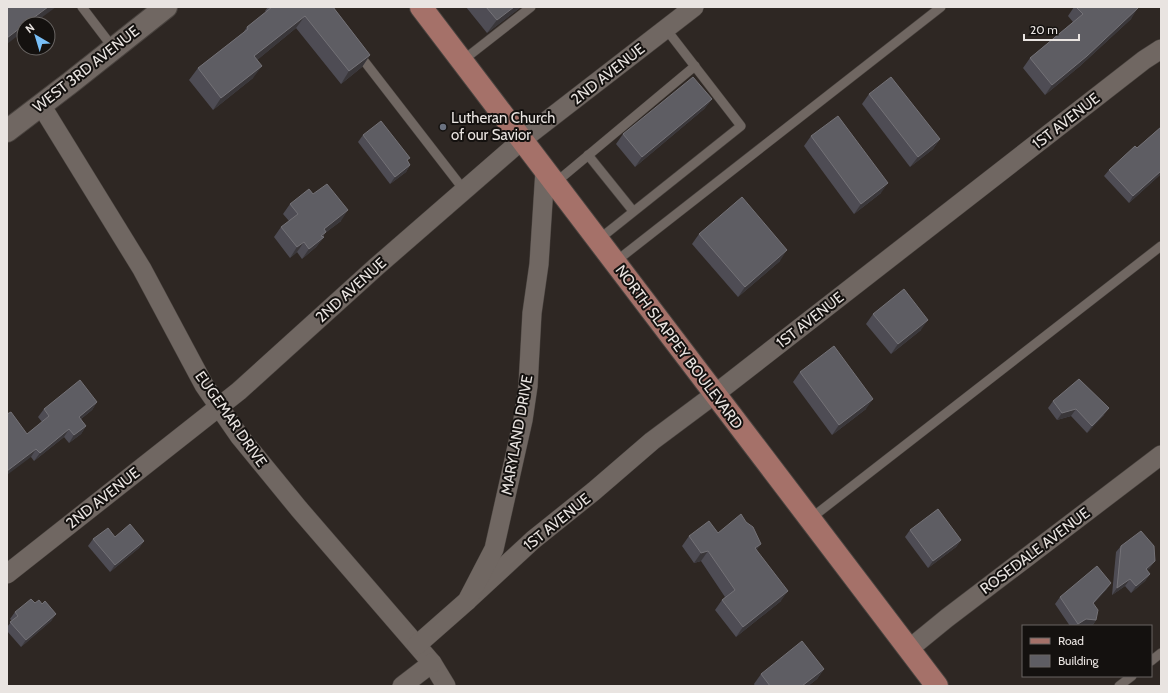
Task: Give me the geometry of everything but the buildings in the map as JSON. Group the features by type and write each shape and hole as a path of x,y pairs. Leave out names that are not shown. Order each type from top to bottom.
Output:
{"main road":[{"name":"NORTH SLAPPEY BOULEVARD","path":"421,7 937,686"}],"street":[{"name":"WEST 3RD AVENUE","path":"7,131 166,7"},
{"name":"2ND AVENUE","path":"7,574 240,391 376,267 522,140 694,7"},
{"name":"1ST AVENUE","path":"467,601 533,540 594,491 652,441 715,394 1144,60 1161,49"},
{"name":"EUGEMAR DRIVE","path":"41,105 142,268 204,385 219,407 240,437 299,509 432,663 446,686"},
{"name":"MARYLAND DRIVE","path":"417,645 467,601 494,549 523,420 528,386 532,313 550,177"},
{"name":"ROSEDALE AVENUE","path":"909,649 953,613 1161,455"},
{"path":"402,686 432,663"}],"lane":[{"path":"462,61 531,7"},
{"path":"615,262 941,7"},
{"path":"84,8 114,49"},
{"path":"598,240 742,126 666,29"},
{"path":"352,45 464,190"},
{"path":"550,177 588,156 695,66"},
{"path":"588,156 633,211"},
{"path":"810,519 1161,246"},
{"path":"1152,660 1161,653"},
{"path":"1120,686 1131,677"}],"place":[{"name":"Lutheran Church of our Savior","path":"443,127"}]}
